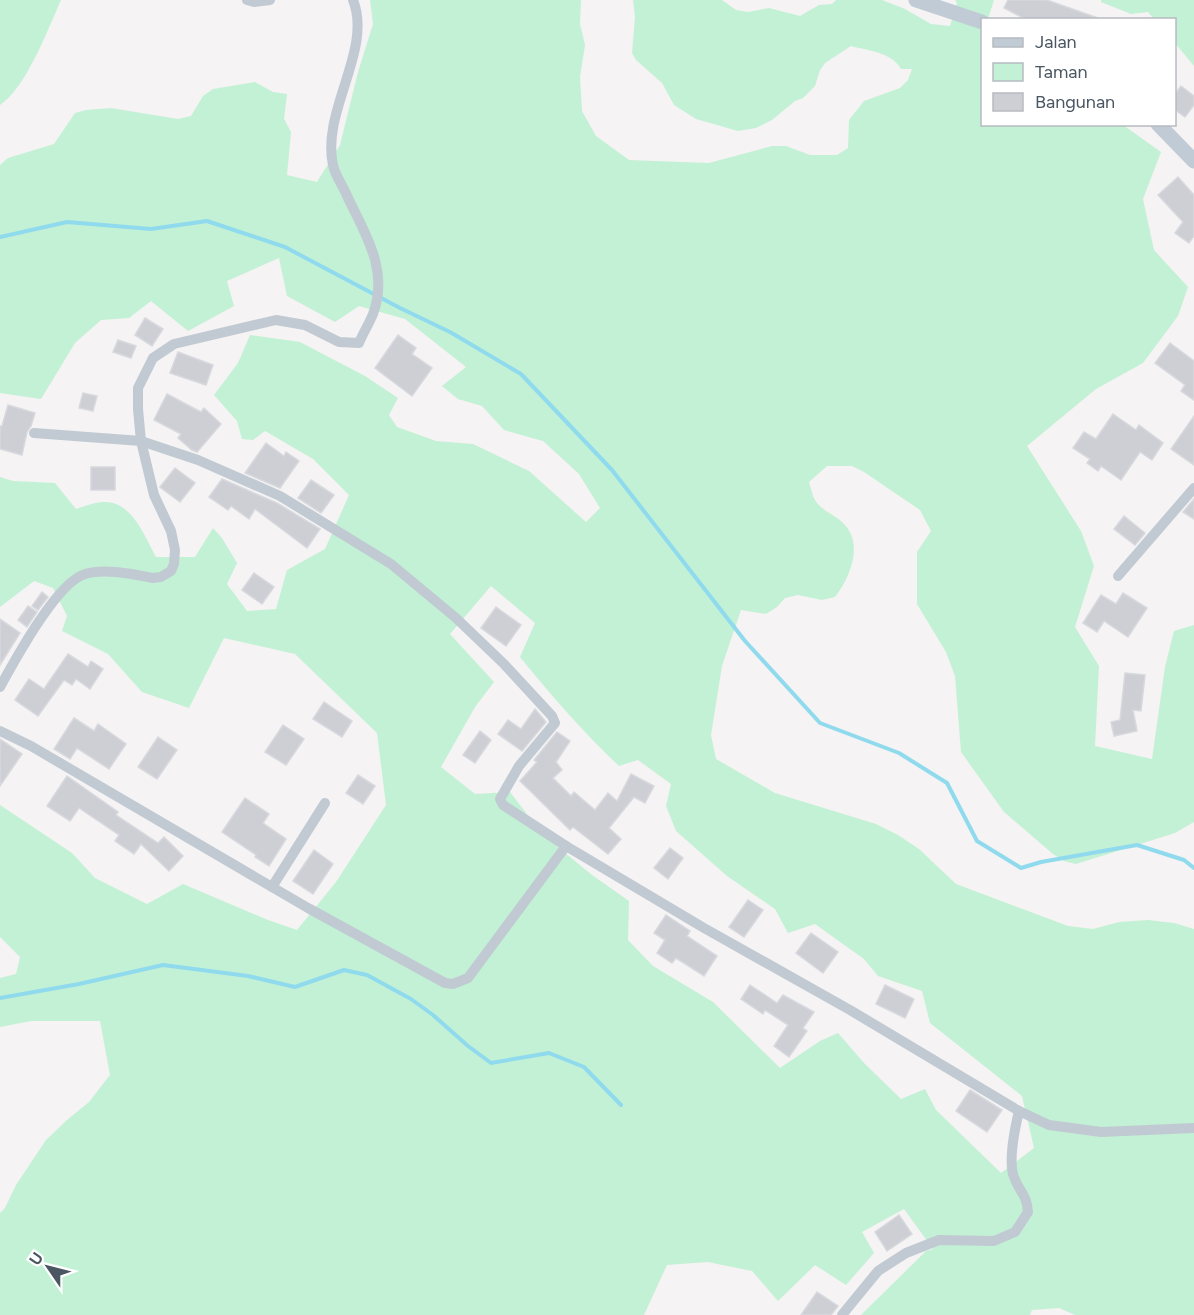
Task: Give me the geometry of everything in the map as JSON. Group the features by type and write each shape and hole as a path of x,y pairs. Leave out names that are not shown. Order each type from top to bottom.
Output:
{"street":[{"path":"247,0 254,2 270,0"},
{"path":"0,687 41,620 63,589 74,578 86,573 100,572 153,578 161,577 171,571 175,550 171,531 154,495 141,441 138,410 138,388 153,358 174,344 276,320 305,325 339,342 358,342 374,311 379,280 374,252 333,165 332,131 358,35 356,7 353,0"},
{"path":"916,0 981,22"},
{"path":"1160,126 1194,162"},
{"path":"34,433 141,441 198,460 280,496 391,564 456,618 504,664 552,716 555,723 519,766 501,799 503,805 566,846 981,1087 1019,1112 1049,1125 1101,1132 1194,1128"},
{"path":"1118,576 1194,488"},
{"path":"0,731 52,757 272,887 435,978 453,984 468,978 566,846"},
{"path":"272,887 325,803"},
{"path":"842,1315 878,1271 906,1253 939,1240 994,1241 1015,1232 1029,1212 1027,1199 1013,1176 1013,1137 1019,1112"}],"green space":[{"path":"0,0 61,0 43,41 19,86 0,105"},
{"path":"370,0 581,0 580,24 585,45 580,77 582,111 596,136 629,160 709,163 772,146 786,146 810,155 837,155 848,148 849,120 864,101 900,88 908,80 912,69 901,69 897,63 886,56 851,46 825,63 815,86 803,98 795,101 772,120 756,128 738,131 696,119 674,105 662,83 636,60 632,53 635,17 633,0 722,0 736,10 748,12 769,8 800,16 819,5 832,4 836,0 882,0 905,9 931,24 950,26 957,3 955,0 994,0 988,18 981,18 981,126 1124,126 1161,152 1143,199 1154,250 1188,287 1178,316 1143,363 1096,389 1027,446 1081,531 1094,566 1075,627 1099,666 1095,746 1152,759 1165,667 1174,631 1194,625 1194,822 1175,833 1076,864 1064,861 1053,854 1004,812 961,752 955,676 946,652 917,604 917,552 931,531 920,510 852,466 827,466 809,482 817,504 841,521 850,532 854,551 846,580 835,597 822,600 798,595 785,598 766,614 741,610 722,666 711,735 716,759 775,793 876,824 898,835 919,849 956,884 1068,926 1093,929 1119,922 1148,920 1174,923 1194,929 1194,1315 1075,1315 1059,1308 1032,1310 1030,1315 861,1315 926,1251 933,1249 904,1209 862,1232 874,1253 846,1285 815,1265 778,1301 752,1271 708,1262 667,1265 644,1315 0,1315 0,1213 46,1140 89,1102 110,1075 100,1021 31,1021 0,1027 0,978 16,974 20,957 0,937 0,805 72,853 95,878 147,904 183,884 297,930 336,882 386,805 377,733 295,654 224,638 189,708 142,692 108,654 62,631 67,616 53,588 34,581 0,607 0,477 13,481 55,483 76,509 104,502 122,507 136,522 156,557 195,557 213,528 237,563 227,584 247,611 276,609 287,570 325,549 349,495 313,459 265,431 253,440 242,439 237,421 214,395 238,363 250,335 300,342 365,376 398,398 389,415 397,427 436,441 473,444 529,471 586,522 600,508 579,474 543,441 504,430 482,406 458,399 442,386 466,367 405,319 359,306 335,322 287,296 279,258 227,281 234,306 188,331 151,301 129,318 101,320 75,343 41,399 0,393 0,165 8,158 54,144 75,113 111,108 178,119 191,116 203,96 213,89 255,82 273,92 287,94 284,119 291,132 287,175 317,182 340,145 358,72 373,24","holes":["491,586 535,623 520,657 568,713 619,766 638,760 671,784 666,806 676,831 727,876 775,909 788,933 815,924 864,959 878,976 922,991 930,1023 1022,1096 1034,1148 1001,1173 936,1110 925,1089 901,1099 864,1063 838,1033 820,1041 780,1068 713,1002 653,966 628,940 629,901 592,875 542,834 510,792 475,794 441,767 475,707 494,682 450,634"]},
{"path":"1101,0 1194,0 1194,66 1176,44 1176,18 1153,18 1148,12 1131,14 1101,2"}],"building":[{"path":"1008,0 1047,0 1098,18 1023,18 1004,8"},
{"path":"1181,86 1194,96 1194,105 1185,117 1176,110 1176,92"},
{"path":"1178,177 1194,195 1194,236 1189,243 1175,233 1183,222 1158,195"},
{"path":"145,318 163,329 152,346 135,335"},
{"path":"398,335 416,348 412,354 432,368 412,396 375,368"},
{"path":"118,340 136,346 131,358 113,352"},
{"path":"1170,343 1194,361 1194,400 1181,391 1185,385 1155,363"},
{"path":"178,352 213,365 206,385 170,373"},
{"path":"83,393 97,396 93,411 79,408"},
{"path":"167,394 201,412 204,408 221,424 197,452 178,438 181,434 154,420"},
{"path":"8,405 35,413 27,432 22,455 0,449 0,426 2,426"},
{"path":"1113,414 1136,430 1139,425 1163,443 1152,460 1140,452 1121,480 1101,466 1098,471 1087,463 1090,459 1073,448 1084,432 1096,439"},
{"path":"1194,416 1194,465 1171,449"},
{"path":"266,443 284,456 286,452 299,461 280,488 245,473"},
{"path":"91,467 115,467 115,490 91,490"},
{"path":"175,468 195,483 180,502 160,487"},
{"path":"222,479 277,503 320,529 307,548 255,509 249,519 231,506 228,510 209,497"},
{"path":"311,480 334,495 321,513 298,498"},
{"path":"1194,499 1194,519 1183,512"},
{"path":"1124,516 1145,533 1135,545 1114,529"},
{"path":"254,573 274,587 262,604 242,590"},
{"path":"42,592 48,597 38,610 32,606"},
{"path":"1123,593 1147,608 1128,637 1104,621 1097,632 1083,623 1101,595 1116,604"},
{"path":"28,606 37,612 27,627 18,620"},
{"path":"496,607 521,625 506,646 481,628"},
{"path":"0,619 20,633 0,665"},
{"path":"68,654 88,667 91,661 103,669 90,689 76,679 72,685 64,680 38,716 15,700 29,679 44,689"},
{"path":"1125,673 1145,675 1141,711 1133,710 1137,731 1114,736 1111,722 1120,720"},
{"path":"324,702 352,721 342,737 313,719"},
{"path":"535,709 546,722 522,751 498,734 508,720 521,729"},
{"path":"74,718 94,731 98,724 126,744 109,769 77,748 70,759 54,749"},
{"path":"283,725 304,739 286,765 265,752"},
{"path":"480,731 491,740 475,763 463,755"},
{"path":"557,732 570,741 556,762 562,770 553,778 571,796 574,792 595,810 608,793 617,801 631,774 654,786 645,803 634,797 609,828 621,839 608,854 573,827 570,830 520,781 537,762 534,760"},
{"path":"158,737 177,750 157,779 138,767"},
{"path":"0,739 22,754 0,786"},
{"path":"358,775 375,786 363,804 346,793"},
{"path":"67,776 118,812 116,815 158,843 164,837 183,856 169,871 141,844 134,854 115,841 119,835 79,808 70,821 47,806"},
{"path":"245,798 269,814 263,823 286,839 269,866 222,832"},
{"path":"670,848 683,858 668,879 654,868"},
{"path":"314,850 333,864 313,894 293,881"},
{"path":"748,900 763,910 744,937 729,927"},
{"path":"666,915 690,931 687,936 717,956 704,976 676,958 672,963 657,953 665,940 654,933"},
{"path":"811,933 838,952 823,973 796,953"},
{"path":"750,985 777,1003 783,995 814,1012 803,1028 807,1031 789,1057 774,1046 788,1025 765,1010 763,1014 741,999"},
{"path":"885,985 914,999 905,1018 876,1004"},
{"path":"970,1090 1002,1110 987,1132 956,1111"},
{"path":"899,1215 912,1234 887,1251 875,1232"},
{"path":"817,1292 838,1306 831,1315 801,1315"}],"waterway":[{"path":"0,237 67,222 151,229 207,221 285,247 450,332 521,374 612,470 745,641 820,723 899,753 947,783 977,841 1021,868 1041,862 1137,845 1184,860 1194,868"},
{"path":"0,998 79,984 163,965 248,976 295,987 344,970 367,975 411,999 491,1063 549,1053 584,1067 621,1105"}]}
